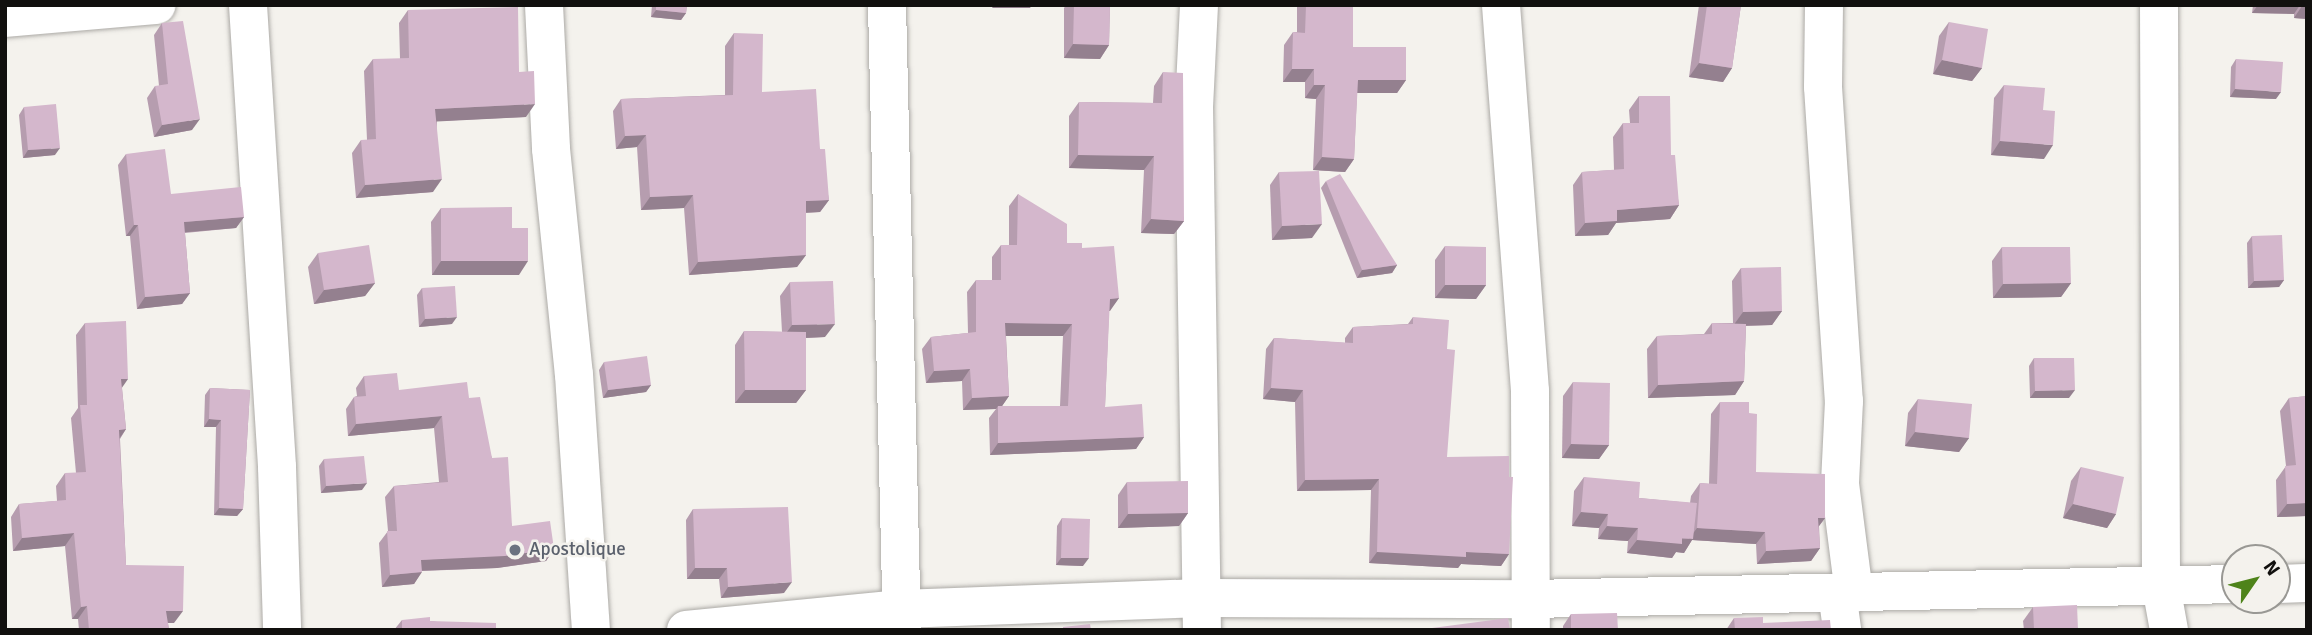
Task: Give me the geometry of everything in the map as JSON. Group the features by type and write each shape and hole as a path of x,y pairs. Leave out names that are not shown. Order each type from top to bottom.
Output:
{"street":[{"path":"5,18 156,5"},
{"path":"248,5 276,454 282,630"},
{"path":"544,5 551,149 574,375 591,630"},
{"path":"887,5 902,620"},
{"path":"1199,5 1194,106 1202,614"},
{"path":"1501,5 1530,391 1531,614"},
{"path":"1824,5 1823,87 1844,401 1840,484 1845,593 1842,630"},
{"path":"2159,5 2161,586 2169,630"},
{"path":"686,630 902,620 1202,614 1531,614 1845,593 2221,584"}],"building":[{"path":"656,5 687,5 686,13 656,10"},
{"path":"1074,5 1110,5 1109,45 1073,44"},
{"path":"1306,5 1353,5 1353,47 1406,47 1406,80 1358,80 1354,159 1322,157 1325,85 1314,85 1314,69 1292,69 1293,32 1305,33"},
{"path":"1707,5 1741,5 1732,68 1699,63"},
{"path":"518,7 519,72 534,71 535,104 435,109 442,179 365,185 361,140 376,139 373,59 409,58 408,10"},
{"path":"183,21 200,119 162,125 155,86 168,84 162,23"},
{"path":"1949,22 1988,29 1982,68 1942,60"},
{"path":"734,33 763,34 762,92 816,89 820,149 825,149 829,200 806,201 806,255 698,262 693,195 650,197 646,135 625,136 621,99 733,95"},
{"path":"2236,59 2283,62 2281,92 2235,89"},
{"path":"1163,72 1183,73 1184,221 1151,219 1154,156 1078,155 1079,102 1162,103"},
{"path":"2004,85 2045,88 2043,110 2055,111 2053,145 2000,141"},
{"path":"1639,96 1670,96 1671,155 1675,155 1679,205 1617,210 1617,221 1585,223 1582,172 1624,169 1623,123 1639,123"},
{"path":"56,104 60,148 28,150 24,107"},
{"path":"165,149 171,194 241,187 244,217 184,222 190,293 145,297 138,225 134,225 126,154"},
{"path":"1319,171 1322,224 1282,226 1279,172"},
{"path":"1340,174 1397,265 1362,270 1326,181"},
{"path":"1018,194 1067,224 1067,243 1082,243 1082,248 1114,246 1119,298 1110,299 1105,407 1142,404 1144,437 998,443 998,406 1068,406 1072,324 1005,323 1009,396 972,398 970,369 934,371 931,337 976,332 976,280 1001,280 1001,245 1017,245"},
{"path":"512,207 512,228 528,228 528,261 441,261 441,208"},
{"path":"2282,235 2284,280 2254,281 2252,236"},
{"path":"369,245 375,283 324,290 318,253"},
{"path":"1445,246 1486,247 1486,285 1445,285"},
{"path":"2002,247 2070,247 2071,283 2003,284"},
{"path":"1781,267 1782,311 1743,312 1741,268"},
{"path":"833,281 835,324 792,325 790,282"},
{"path":"455,286 457,317 425,319 422,288"},
{"path":"1413,317 1449,320 1447,349 1455,350 1447,457 1509,456 1509,477 1513,477 1509,554 1466,552 1466,557 1377,552 1379,479 1305,480 1303,390 1271,388 1274,338 1353,343 1353,327 1413,324"},
{"path":"126,321 128,379 121,379 126,429 119,430 126,565 184,566 183,611 166,611 169,630 89,630 87,606 81,607 74,533 22,538 19,504 66,500 65,473 86,472 80,405 87,405 85,323"},
{"path":"1712,323 1746,324 1744,381 1658,385 1657,336 1712,334"},
{"path":"744,331 806,332 806,390 745,390"},
{"path":"647,356 651,385 608,390 604,362"},
{"path":"2034,358 2074,358 2075,390 2035,391"},
{"path":"397,373 399,390 467,382 469,398 480,397 492,458 508,457 512,526 550,521 554,549 505,556 421,560 422,572 390,575 387,531 397,531 394,486 448,482 442,416 356,424 354,397 366,396 364,376"},
{"path":"1573,382 1610,383 1609,445 1571,444"},
{"path":"210,388 250,390 243,509 219,508 221,420 209,419"},
{"path":"2307,396 2307,503 2287,504 2285,466 2296,465 2289,398"},
{"path":"1918,399 1972,404 1969,438 1915,432"},
{"path":"1720,402 1749,402 1749,413 1757,414 1756,472 1825,474 1825,518 1818,518 1820,548 1766,551 1765,532 1697,528 1700,483 1717,484"},
{"path":"364,456 367,483 326,486 324,459"},
{"path":"2081,467 2124,477 2116,514 2073,504"},
{"path":"1584,477 1640,482 1639,498 1697,503 1693,539 1682,538 1682,544 1637,540 1638,528 1607,526 1608,514 1581,512"},
{"path":"1188,481 1188,513 1128,514 1127,482"},
{"path":"788,507 792,582 728,587 727,568 695,568 693,509"},
{"path":"1062,518 1090,519 1089,558 1061,558"},
{"path":"2077,605 2078,630 2034,630 2033,607"},
{"path":"1617,613 1618,630 1571,630 1571,614"},
{"path":"430,617 430,621 496,623 496,630 402,630 402,620"},
{"path":"1763,617 1763,623 1830,620 1831,630 1735,630 1734,618"},
{"path":"1508,618 1510,630 1417,630"},
{"path":"1090,624 1091,630 1063,630 1063,627"}],"place":[{"name":"Apostolique","path":"515,550"}]}
